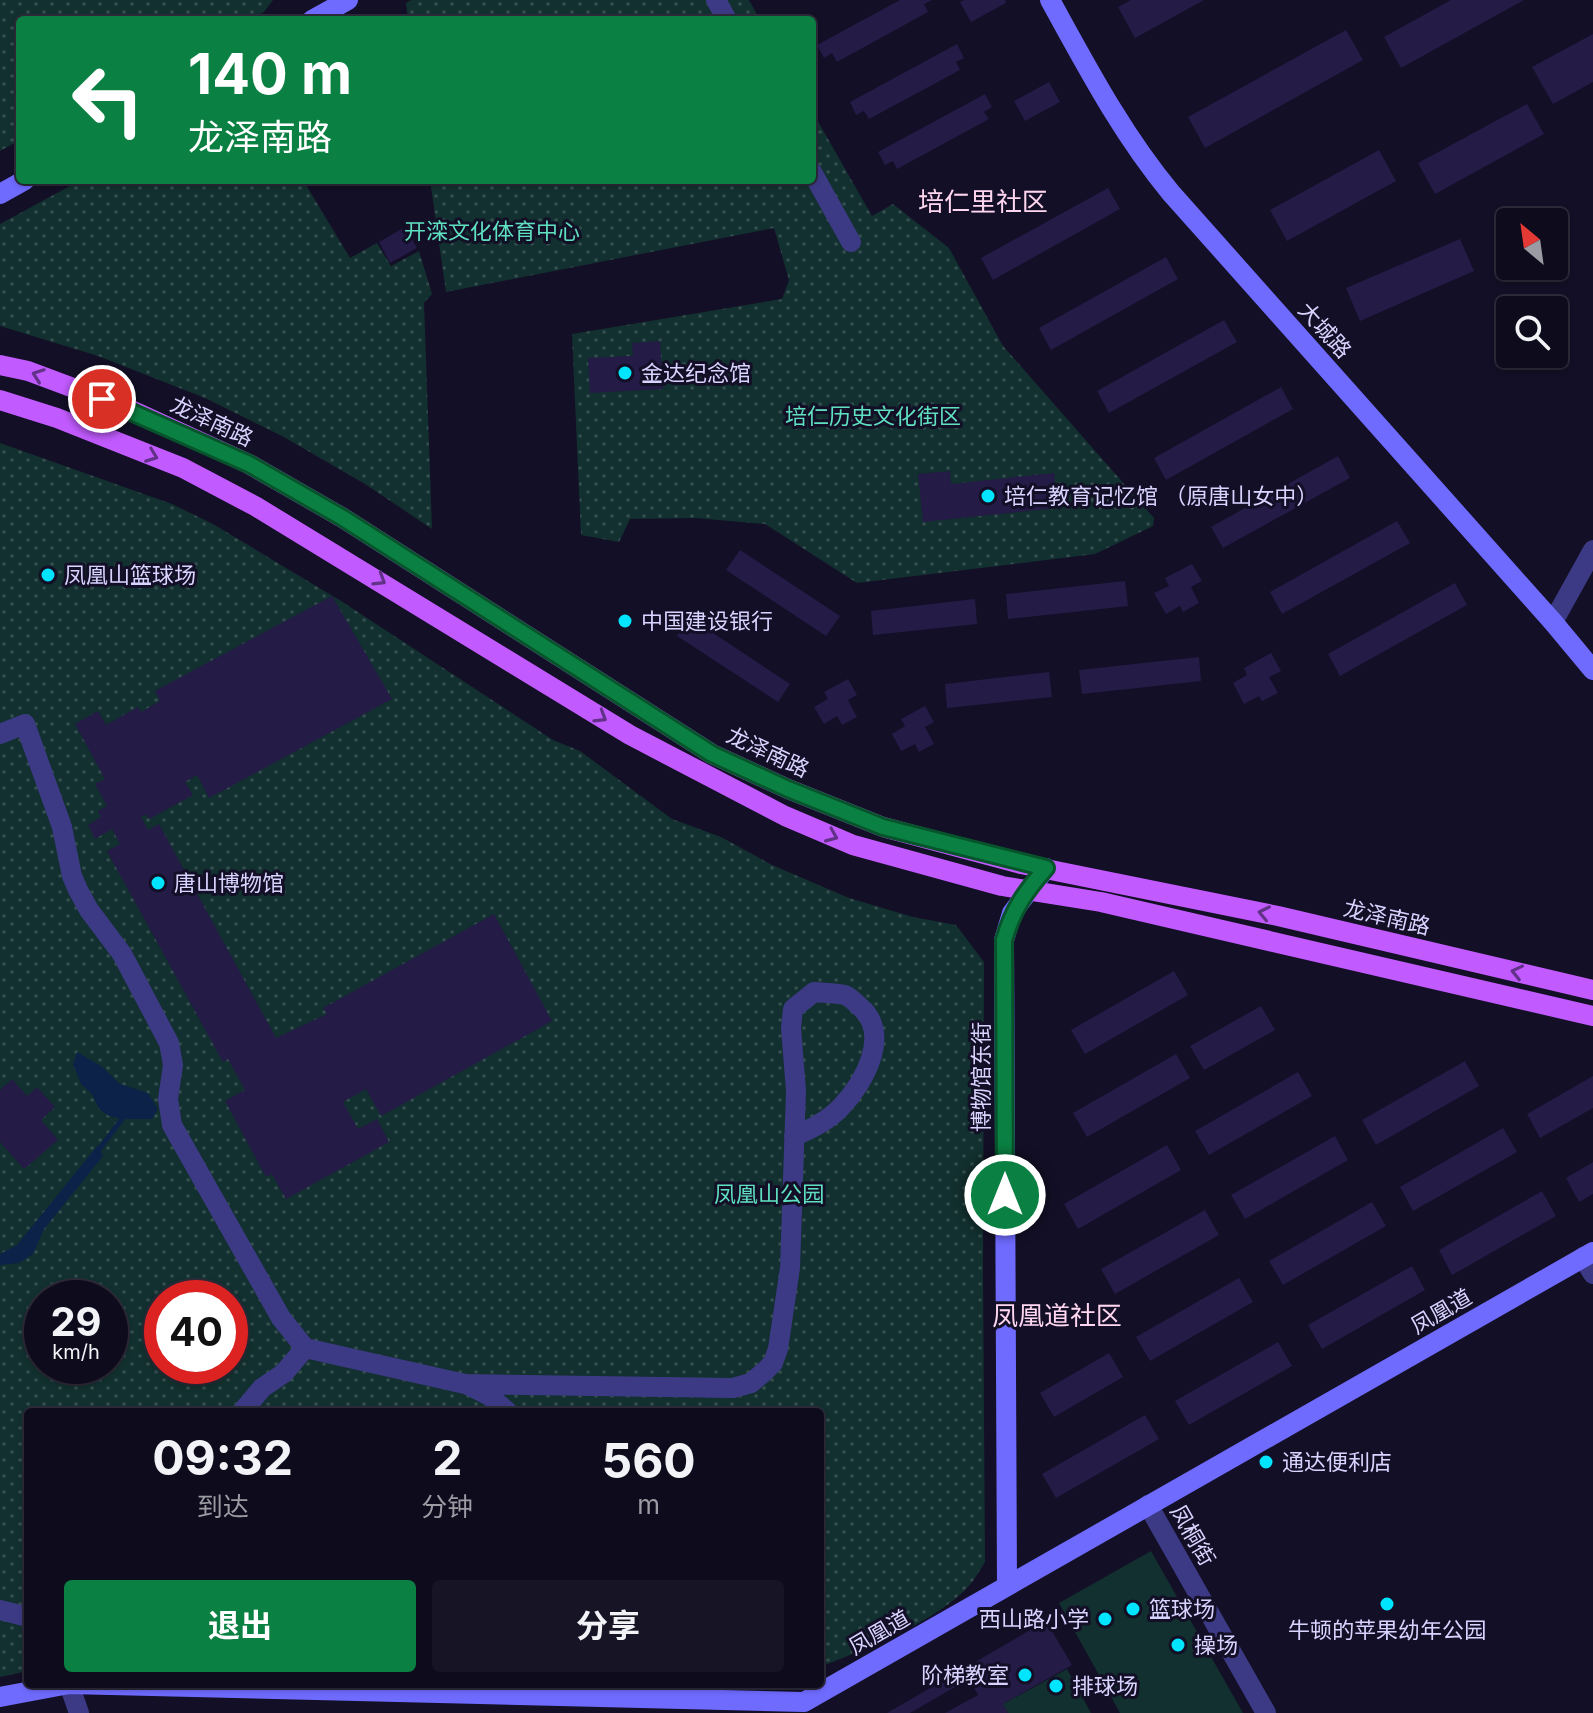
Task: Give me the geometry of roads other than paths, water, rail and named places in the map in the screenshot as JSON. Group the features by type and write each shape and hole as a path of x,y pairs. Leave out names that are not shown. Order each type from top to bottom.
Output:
{"main road":[{"name":"龙泽南路","path":"0,365 28,371 127,408 249,464 343,518 712,754 883,827 1046,868 1278,916 1593,990"},
{"path":"0,400 57,418 183,468 255,506 630,735 785,816 853,845 1002,886 1101,902 1593,1016"}],"street":[{"path":"319,16 348,0"},
{"name":"大城路","path":"1050,0 1112,112 1149,166 1593,670"},
{"path":"816,179 851,242"},
{"path":"0,194 18,184"},
{"path":"1553,622 1593,550"},
{"path":"0,734 25,724 62,827 78,890 122,954 169,1043 173,1065 168,1099 172,1125 281,1318 305,1348 465,1384 733,1388 751,1383 773,1363 778,1349 790,1268 794,1136 796,1091 791,1028 793,1009 814,992 847,996 872,1016 877,1038 867,1067 840,1109 819,1125 794,1136"},
{"name":"博物馆东街","path":"1007,1586 1004,940 1012,913 1046,868"},
{"name":"凤凰道","path":"198,1688 808,1707 1148,1505 1590,1261"},
{"path":"245,1408 262,1388 284,1373 305,1348"},
{"path":"465,1384 488,1395 503,1408"},
{"name":"凤桐街","path":"1148,1505 1266,1713"},
{"path":"0,1610 24,1616"},
{"name":"凤凰道","path":"0,1697 48,1688"},
{"path":"70,1688 79,1713"}],"water":[{"path":"77,1052 101,1066 120,1084 148,1093 158,1109 152,1119 122,1119 109,1116 99,1109 92,1094 81,1084 73,1064"},
{"path":"98,1145 103,1156 44,1229 33,1254 19,1263 0,1265 0,1254 17,1245"}],"waterway":[{"path":"98,1151 122,1119"}],"place":[{"name":"金达纪念馆","path":"625,373"},
{"name":"培仁教育记忆馆 （原唐山女中）","path":"988,496"},
{"name":"凤凰山篮球场","path":"48,575"},
{"name":"中国建设银行","path":"625,621"},
{"name":"唐山博物馆","path":"158,883"},
{"name":"通达便利店","path":"1266,1462"},
{"name":"牛顿的苹果幼年公园","path":"1387,1604"},
{"name":"篮球场","path":"1133,1609"},
{"name":"西山路小学","path":"1105,1619"},
{"name":"操场","path":"1178,1645"},
{"name":"阶梯教室","path":"1025,1675"},
{"name":"排球场","path":"1056,1686"}],"district":[{"name":"培仁里社区","path":"983,202"},
{"name":"凤凰道社区","path":"1057,1316"}],"park label":[{"name":"开滦文化体育中心","path":"492,231"},
{"name":"培仁历史文化街区","path":"873,416"},
{"name":"凤凰山公园","path":"769,1194"}]}
